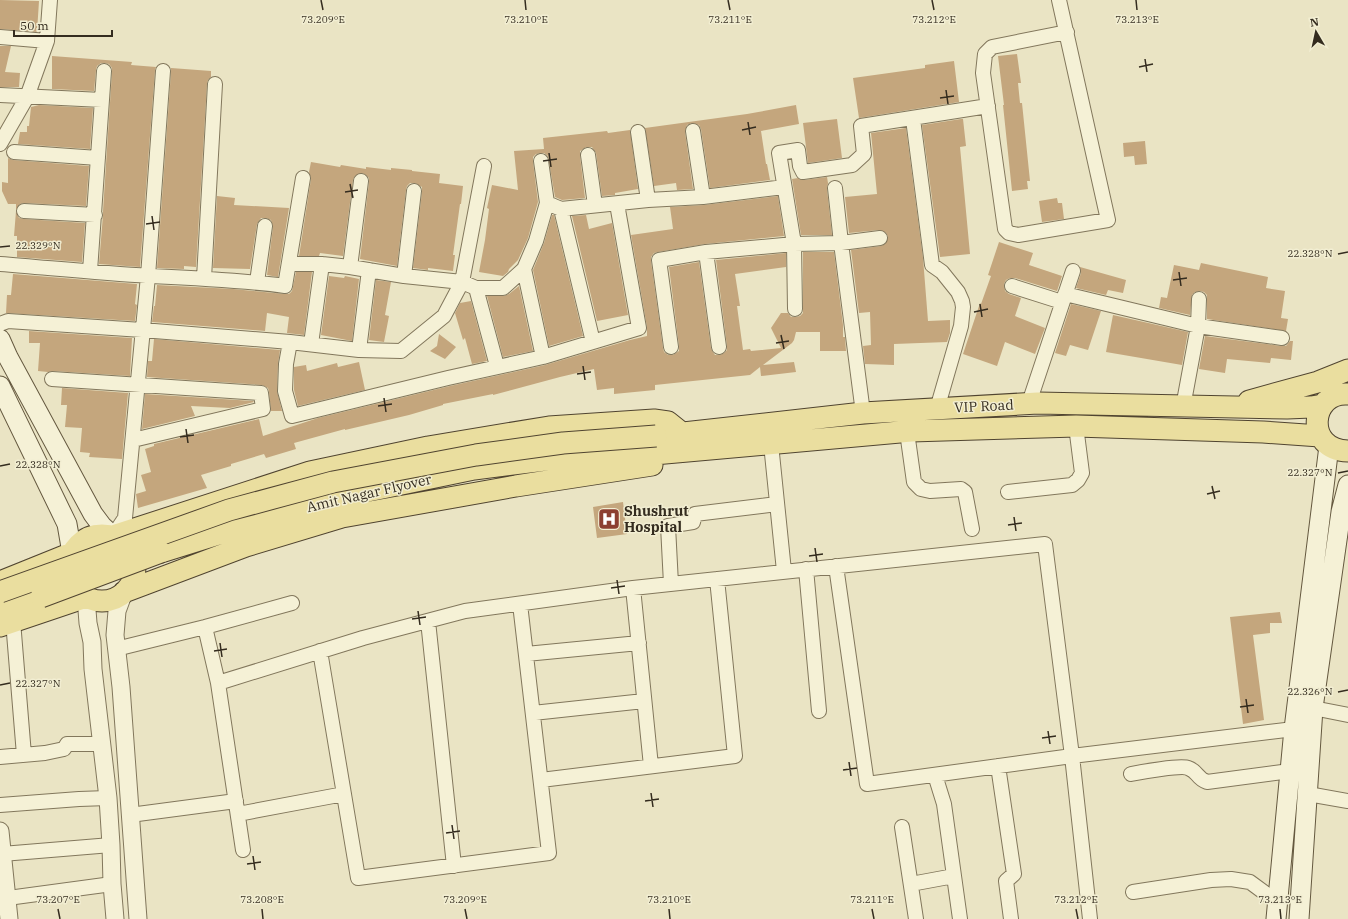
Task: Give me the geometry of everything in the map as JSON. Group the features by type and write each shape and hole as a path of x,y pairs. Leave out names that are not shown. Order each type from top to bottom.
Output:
{"main road":[{"path":"0,339 8,357 93,514 102,526 113,536 122,541 129,548 134,561 134,576 130,585 124,592 116,598 106,601 96,600 86,597 78,591 72,583 69,573 69,563 72,554 77,545 85,539 94,535 103,534 113,536 310,472 428,448 549,427 654,420 668,422 683,434"},
{"path":"1223,408 1318,382 1348,370"},
{"path":"0,386 67,524 72,554"},
{"path":"1277,910 1294,729 1332,444 1317,429 1318,412 1329,399 1337,395 1347,393"},
{"name":"VIP Road","path":"683,434 863,413 1029,403 1223,408 1287,408 1323,405"},
{"name":"VIP Road","path":"704,449 907,432 1076,426 1263,432 1332,444"},
{"name":"Amit Nagar Flyover","path":"4,619 41,597 161,552 334,498 474,469 655,445 683,434"},
{"name":"Amit Nagar Flyover","path":"0,592 229,510 327,484 476,455 563,443 655,445 704,449"},
{"path":"124,592 246,546 342,517 516,486 681,460 704,449"},
{"path":"1299,919 1314,708 1341,512 1348,485"},
{"path":"0,582 72,554"},
{"path":"4,619 86,597"}],"street":[{"path":"0,144 27,97 47,41 50,0"},
{"path":"1059,0 1067,32 1108,220 1018,235 1010,233 1004,229 983,72 985,54 992,47 1067,32"},
{"path":"0,37 47,41"},
{"path":"90,271 104,71"},
{"path":"113,536 126,518 148,276 163,71"},
{"path":"204,278 215,84"},
{"path":"0,95 102,100"},
{"path":"795,310 794,244 779,153 798,150 800,166 803,172 852,165 864,154 861,126 988,106"},
{"path":"913,119 932,264 942,272 958,292 962,301 961,326 937,408"},
{"path":"693,131 703,197"},
{"path":"638,132 648,200"},
{"path":"14,152 98,158"},
{"path":"588,155 595,204"},
{"path":"289,264 322,264 350,267 404,276 462,282 476,288 502,288 524,269 536,241 547,203 541,161"},
{"path":"0,324 8,321 142,330 290,342 359,350 401,351 444,316 462,282 484,166"},
{"path":"0,264 148,276 257,282 285,286 303,178"},
{"path":"350,267 362,181"},
{"path":"547,203 561,209 595,204 617,204 648,200 703,197 784,187"},
{"path":"835,188 863,413"},
{"path":"404,276 414,191"},
{"path":"290,342 286,364 285,391 292,416 496,366 544,357 639,328 617,204"},
{"path":"561,209 593,342"},
{"path":"24,211 94,215"},
{"path":"257,282 265,226"},
{"path":"671,347 659,260 706,252 794,244 841,243 880,238"},
{"path":"706,252 719,347"},
{"path":"311,344 322,264"},
{"path":"524,269 544,357"},
{"path":"359,350 369,270"},
{"path":"1029,403 1073,271"},
{"path":"1012,286 1198,326 1282,338"},
{"path":"476,288 496,366"},
{"path":"1184,407 1198,326 1199,299"},
{"path":"52,379 261,393 263,409 133,440"},
{"path":"1008,492 1072,485 1078,480 1082,473 1076,426"},
{"path":"907,432 914,482 921,489 961,489 965,492 972,529"},
{"path":"771,444 784,572"},
{"path":"671,584 668,526 693,522 695,514 777,504"},
{"path":"218,683 363,638 466,611 633,588 1045,544 1072,756 1090,919"},
{"path":"836,566 867,784 1072,756 1294,729"},
{"path":"806,569 819,711"},
{"path":"541,780 735,756 717,579"},
{"path":"633,588 651,766"},
{"path":"124,592 117,611 115,636 138,919"},
{"path":"86,597 108,798 115,919"},
{"path":"116,649 205,627 292,602"},
{"path":"320,652 358,878 549,853 520,604"},
{"path":"4,619 24,755"},
{"path":"428,621 454,866"},
{"path":"205,627 218,683 243,850"},
{"path":"526,654 639,643"},
{"path":"533,713 644,701"},
{"path":"1314,708 1348,715"},
{"path":"0,756 45,753 64,748 67,744 102,744"},
{"path":"998,766 1014,874 1006,881 1011,919"},
{"path":"1131,774 1185,766 1194,770 1201,780 1207,782 1290,771"},
{"path":"935,775 944,804 960,919"},
{"path":"130,815 237,807 344,794"},
{"path":"1308,794 1348,801"},
{"path":"0,805 108,798"},
{"path":"902,827 916,919"},
{"path":"9,919 4,899 1,841 111,845"},
{"path":"911,884 954,876"},
{"path":"1133,892 1211,880 1231,879 1250,882 1277,910"},
{"path":"4,899 112,884"}],"building":[{"path":"0,0 39,1 37,32 0,29"},
{"path":"0,46 11,46 5,72 20,73 19,87 0,87"},
{"path":"1017,54 1021,83 1018,83 1020,103 1022,103 1030,181 1027,181 1028,189 1012,191 998,56"},
{"path":"52,56 132,62 131,65 156,67 140,267 99,264 112,68 109,64 105,63 101,63 97,66 94,91 52,89"},
{"path":"954,61 959,102 859,118 853,78 925,68 925,65"},
{"path":"171,68 211,71 211,77 207,84 196,267 184,266 184,269 157,268"},
{"path":"39,105 93,108 90,149 18,144 20,132 27,132 31,107"},
{"path":"796,105 799,124 761,131 770,180 710,188 701,129 699,125 692,123 687,125 685,132 693,189 677,190 676,183 654,186 645,128 747,114"},
{"path":"837,119 842,158 808,163 803,123"},
{"path":"963,119 966,146 960,147 970,254 940,257 922,125"},
{"path":"906,128 923,258 928,321 950,320 950,333 947,342 894,344 894,365 865,364 863,346 871,345 870,312 859,313 851,250 881,246 885,244 888,237 886,233 879,230 849,233 845,197 877,194 871,133"},
{"path":"630,130 638,189 615,193 615,195 602,196 596,153 592,147 586,147 580,151 585,198 562,200 555,197 548,156 544,153 536,154 533,157 533,162 538,202 528,238 518,260 503,276 479,272 489,209 487,208 492,185 518,190 514,151 544,149 543,138"},
{"path":"1145,141 1147,164 1135,165 1134,156 1124,157 1123,143"},
{"path":"8,158 13,160 89,166 86,206 24,203 20,204 16,210 16,204 8,204 2,191 2,182 8,183"},
{"path":"311,162 340,167 341,165 366,169 366,167 391,170 391,168 440,174 439,183 463,186 453,255 455,255 453,271 413,268 422,192 422,187 415,183 410,183 406,190 397,266 360,259 369,182 369,178 362,173 355,176 353,180 343,256 320,253 319,256 299,256 311,179 309,172"},
{"path":"827,177 832,235 801,235 792,179 798,178 804,180"},
{"path":"217,196 235,198 234,205 289,208 278,277 267,275 273,227 271,220 266,218 261,218 257,224 250,269 213,268"},
{"path":"778,196 784,236 705,244 658,252 654,253 651,257 664,352 668,355 673,355 679,351 669,267 699,262 711,348 715,355 720,355 727,350 727,346 716,260 786,253 786,267 735,274 740,306 737,306 743,350 750,349 751,351 781,348 771,328 781,313 788,313 791,317 796,317 803,313 803,252 834,252 843,325 843,337 845,337 846,351 820,351 820,332 796,332 792,343 763,365 794,362 796,372 761,376 760,367 750,375 655,385 655,390 614,394 614,388 597,390 594,369 493,395 443,404 409,415 345,429 294,443 296,449 266,458 264,454 201,475 207,488 138,508 136,494 146,491 141,475 151,472 145,449 154,446 154,444 259,419 263,436 318,418 545,365 647,336 647,327 631,235 673,229 670,207 704,205"},
{"path":"1057,198 1058,203 1062,203 1064,219 1042,222 1039,201"},
{"path":"16,211 19,218 24,219 85,223 82,262 17,257 17,236 14,236"},
{"path":"552,215 554,215 583,336 549,346 533,270 544,243"},
{"path":"586,215 589,229 612,223 628,315 597,321 572,216"},
{"path":"999,242 1033,253 1029,265 1062,276 1057,291 1015,278 1006,280 1004,284 1005,291 1021,298 1015,316 1045,328 1035,354 1005,342 997,366 963,354 980,303 981,304 991,276 988,275"},
{"path":"1201,263 1268,277 1266,288 1285,291 1281,318 1288,319 1286,331 1207,319 1207,295 1200,291 1195,292 1192,295 1190,315 1159,308 1161,297 1167,298 1174,265 1199,270"},
{"path":"1080,267 1126,280 1123,293 1108,290 1106,295 1076,288 1081,273"},
{"path":"296,272 312,272 304,335 287,333 289,317 267,313 265,331 152,322 157,285 289,294 292,291"},
{"path":"13,274 137,284 135,321 6,313 7,295 11,295"},
{"path":"329,276 344,278 345,276 359,279 352,341 321,335"},
{"path":"376,280 391,282 385,315 389,316 384,342 369,340"},
{"path":"519,286 533,351 503,357 487,296 504,296"},
{"path":"471,301 487,361 472,364 465,338 463,340 455,313 460,303"},
{"path":"1071,304 1101,311 1088,350 1070,345 1066,356 1055,353"},
{"path":"1113,315 1188,332 1182,365 1106,352"},
{"path":"29,331 132,338 130,376 38,371 40,343 29,343"},
{"path":"439,334 456,347 445,359 430,351 437,346"},
{"path":"1205,336 1281,346 1286,346 1290,341 1293,341 1291,360 1271,358 1270,363 1227,359 1225,373 1199,369"},
{"path":"154,339 280,350 277,391 282,411 271,411 268,388 262,385 147,377 148,361 152,361"},
{"path":"359,362 365,390 298,406 294,390 294,367 306,365 307,371 337,363 338,367"},
{"path":"62,388 128,393 122,459 89,457 90,453 80,452 82,428 65,427 67,405 61,405"},
{"path":"145,394 254,402 230,408 191,406 195,416 142,429"},
{"path":"623,502 627,534 597,538 593,507"},
{"path":"1280,612 1282,623 1270,623 1270,633 1253,635 1264,720 1243,724 1230,617"}],"place":[{"name":"Shushrut Hospital","path":"609,519"}]}
